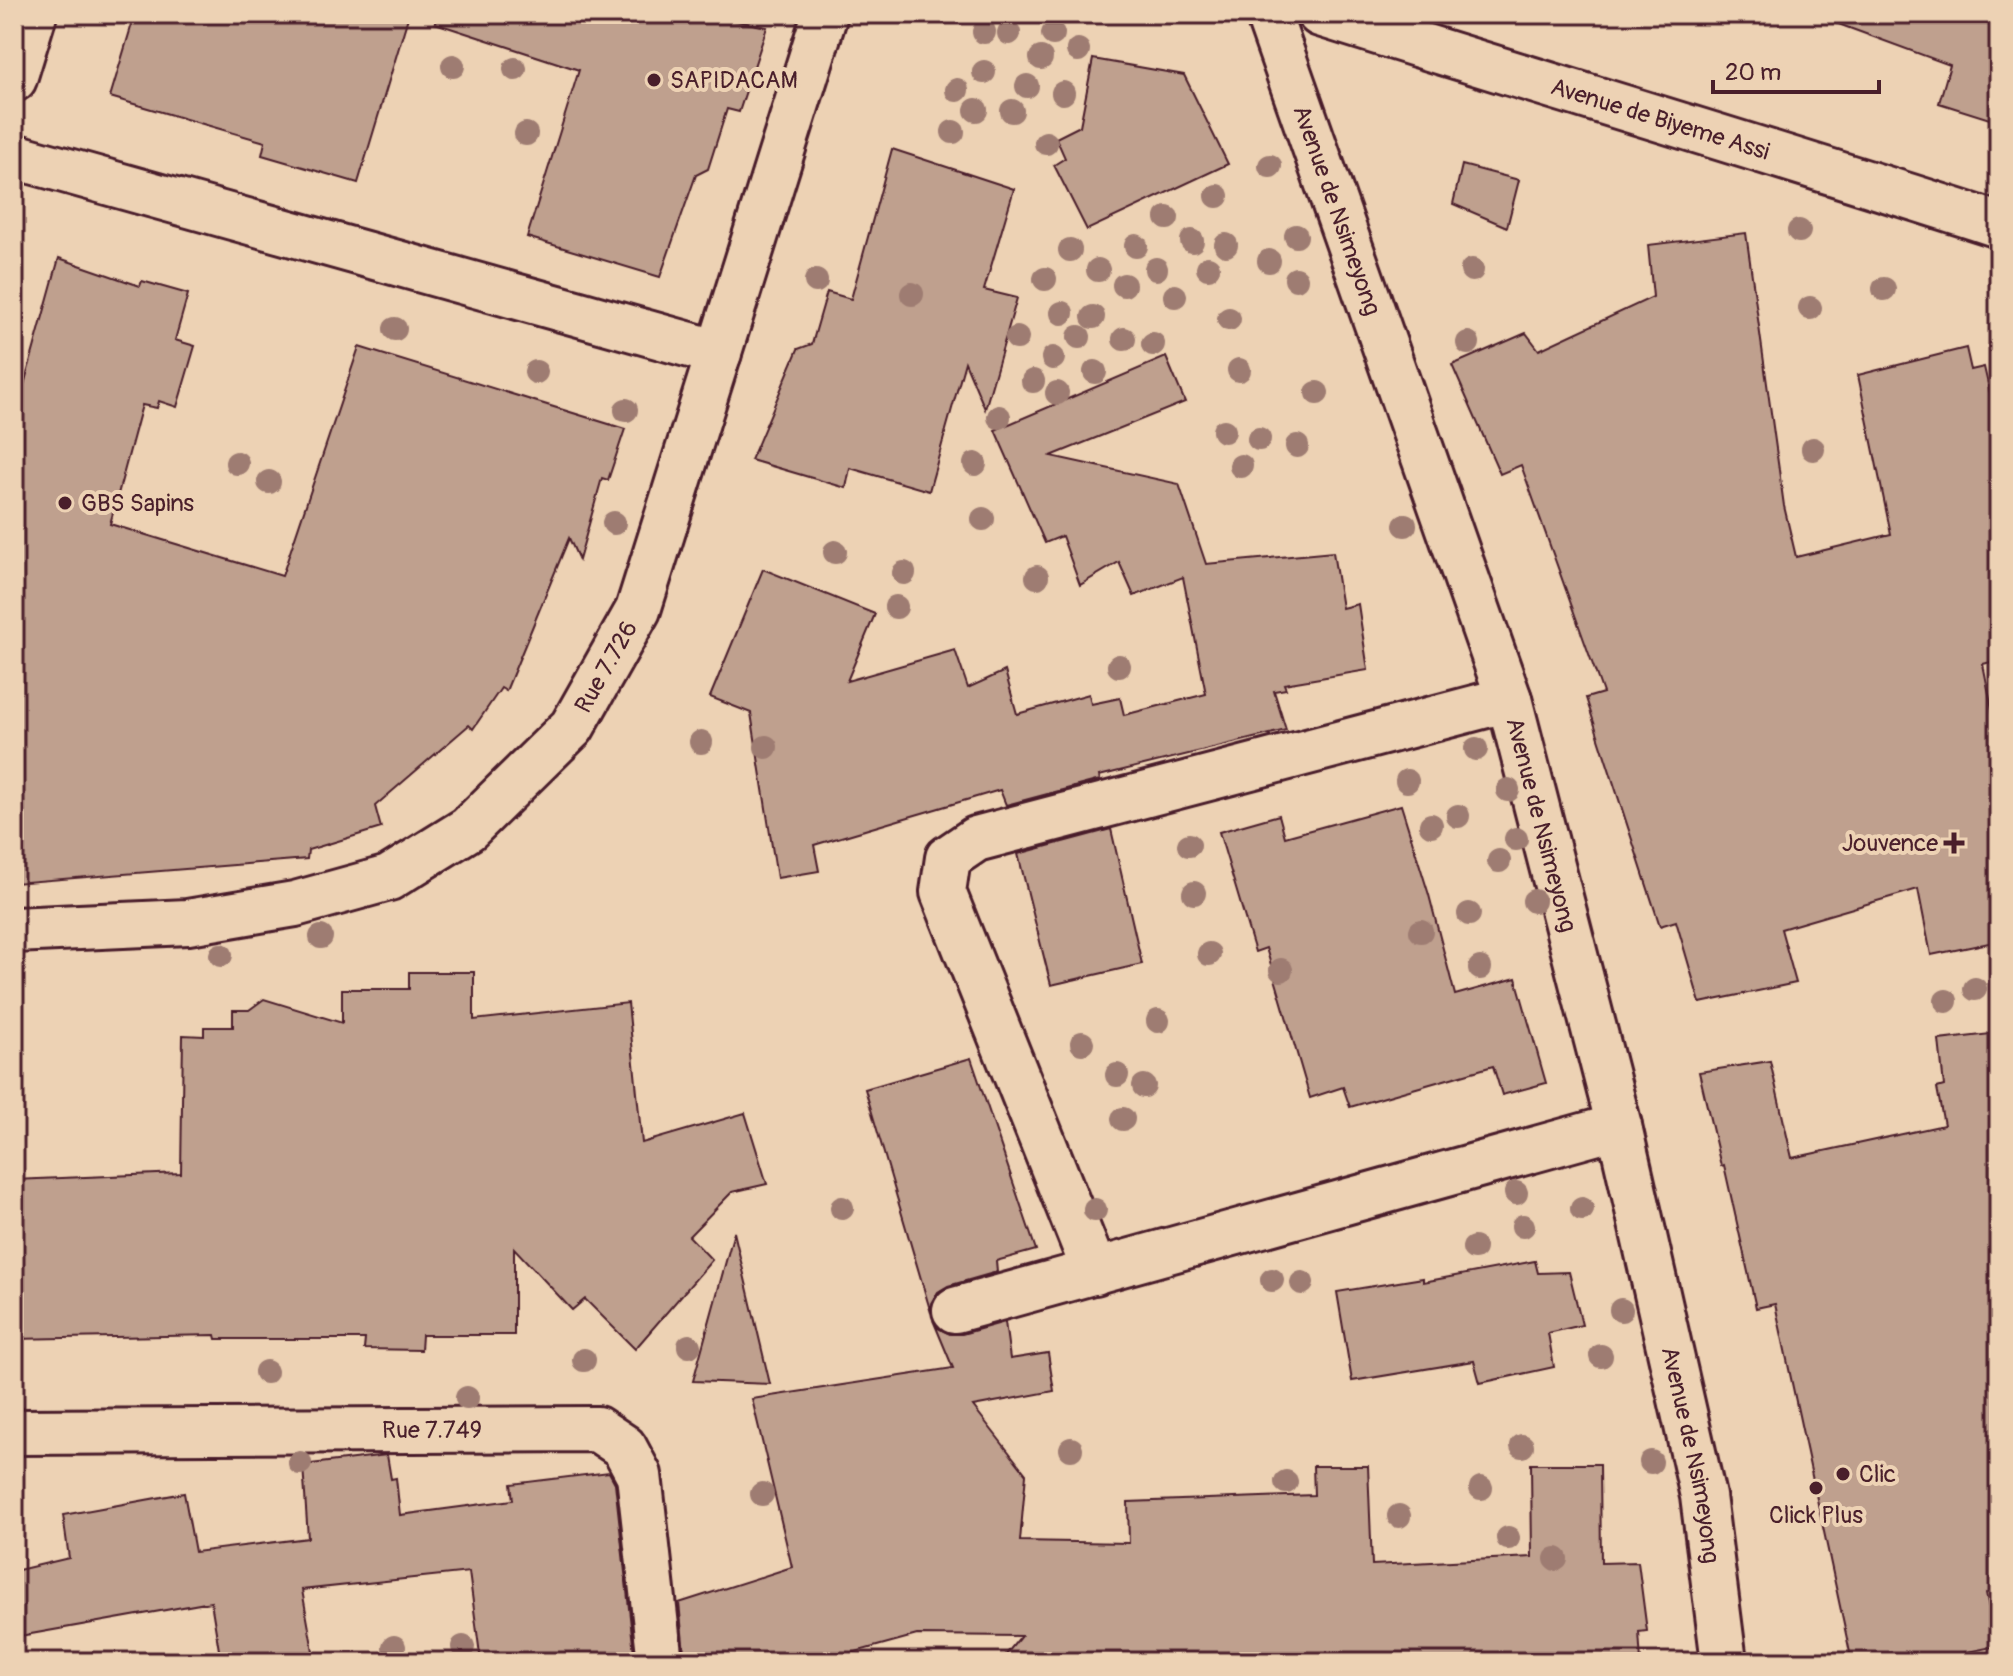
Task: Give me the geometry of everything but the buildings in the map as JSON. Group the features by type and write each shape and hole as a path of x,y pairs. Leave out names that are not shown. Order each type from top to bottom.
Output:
{"street":[{"path":"14,79 34,14"},
{"name":"Rue 7.726","path":"14,930 188,922 295,904 389,878 468,829 572,727 638,610 825,14"},
{"name":"Avenue de Nsimeyong","path":"1268,14 1509,699 1619,1126 1703,1496 1724,1662"},
{"name":"Avenue de Biyeme Assi","path":"1320,14 1999,225"},
{"path":"14,156 719,353"},
{"path":"1095,1272 943,892 948,858 976,839 1509,699"},
{"path":"955,1310 1619,1126"},
{"name":"Rue 7.749","path":"14,1432 597,1429 624,1447 639,1475 660,1662"}],"place":[{"name":"SAPIDACAM","path":"654,80"},
{"name":"GBS Sapins","path":"65,503"},
{"name":"Jouvence","path":"1954,843"},
{"name":"Clic","path":"1843,1474"},
{"name":"Click Plus","path":"1816,1488"}]}
